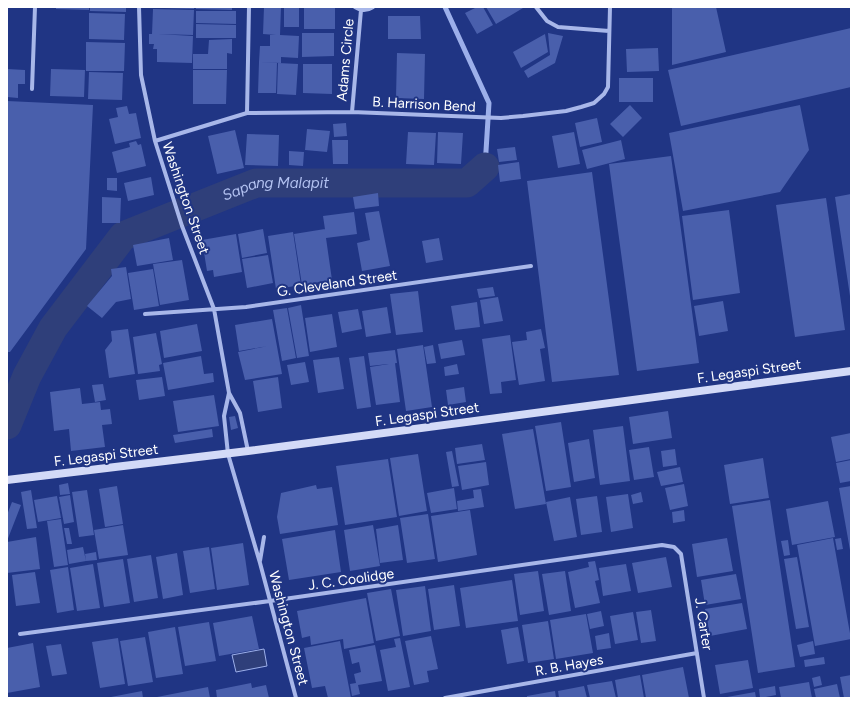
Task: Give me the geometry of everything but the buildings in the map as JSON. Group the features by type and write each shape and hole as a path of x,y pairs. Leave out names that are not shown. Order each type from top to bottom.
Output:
{"main road":[{"name":"F. Legaspi Street","path":"7,480 248,452 851,371"}],"street":[{"path":"32,89 35,7"},
{"name":"Washington Street","path":"139,7 141,75 155,141 182,226 214,309 229,392 240,413 248,452"},
{"path":"247,113 249,7"},
{"path":"355,7 361,10 367,10 373,7"},
{"path":"536,7 547,21 558,27 609,31"},
{"name":"B. Harrison Bend","path":"155,141 247,113 352,112 501,118 566,111 581,107 594,103 604,94 608,87 610,7"},
{"name":"Adams Circle","path":"352,112 361,10"},
{"name":"G. Cleveland Street","path":"145,314 246,307 531,266"},
{"name":"Washington Street","path":"229,392 224,416 228,454 260,563 296,698"},
{"name":"Washington Street","path":"260,563 264,537"},
{"name":"J. C. Coolidge","path":"20,634 270,601 662,545 674,546 681,554"},
{"name":"J. Carter","path":"681,554 704,698"},
{"name":"R. B. Hayes","path":"445,698 697,653"}],"water":[{"path":"264,649 267,666 236,672 232,655"}],"waterway":[{"name":"Sapang Malapit","path":"445,7 489,103 485,167"},
{"name":"Sapang Malapit","path":"7,425 27,376 53,328 123,236 256,183 467,183 485,167"}]}
